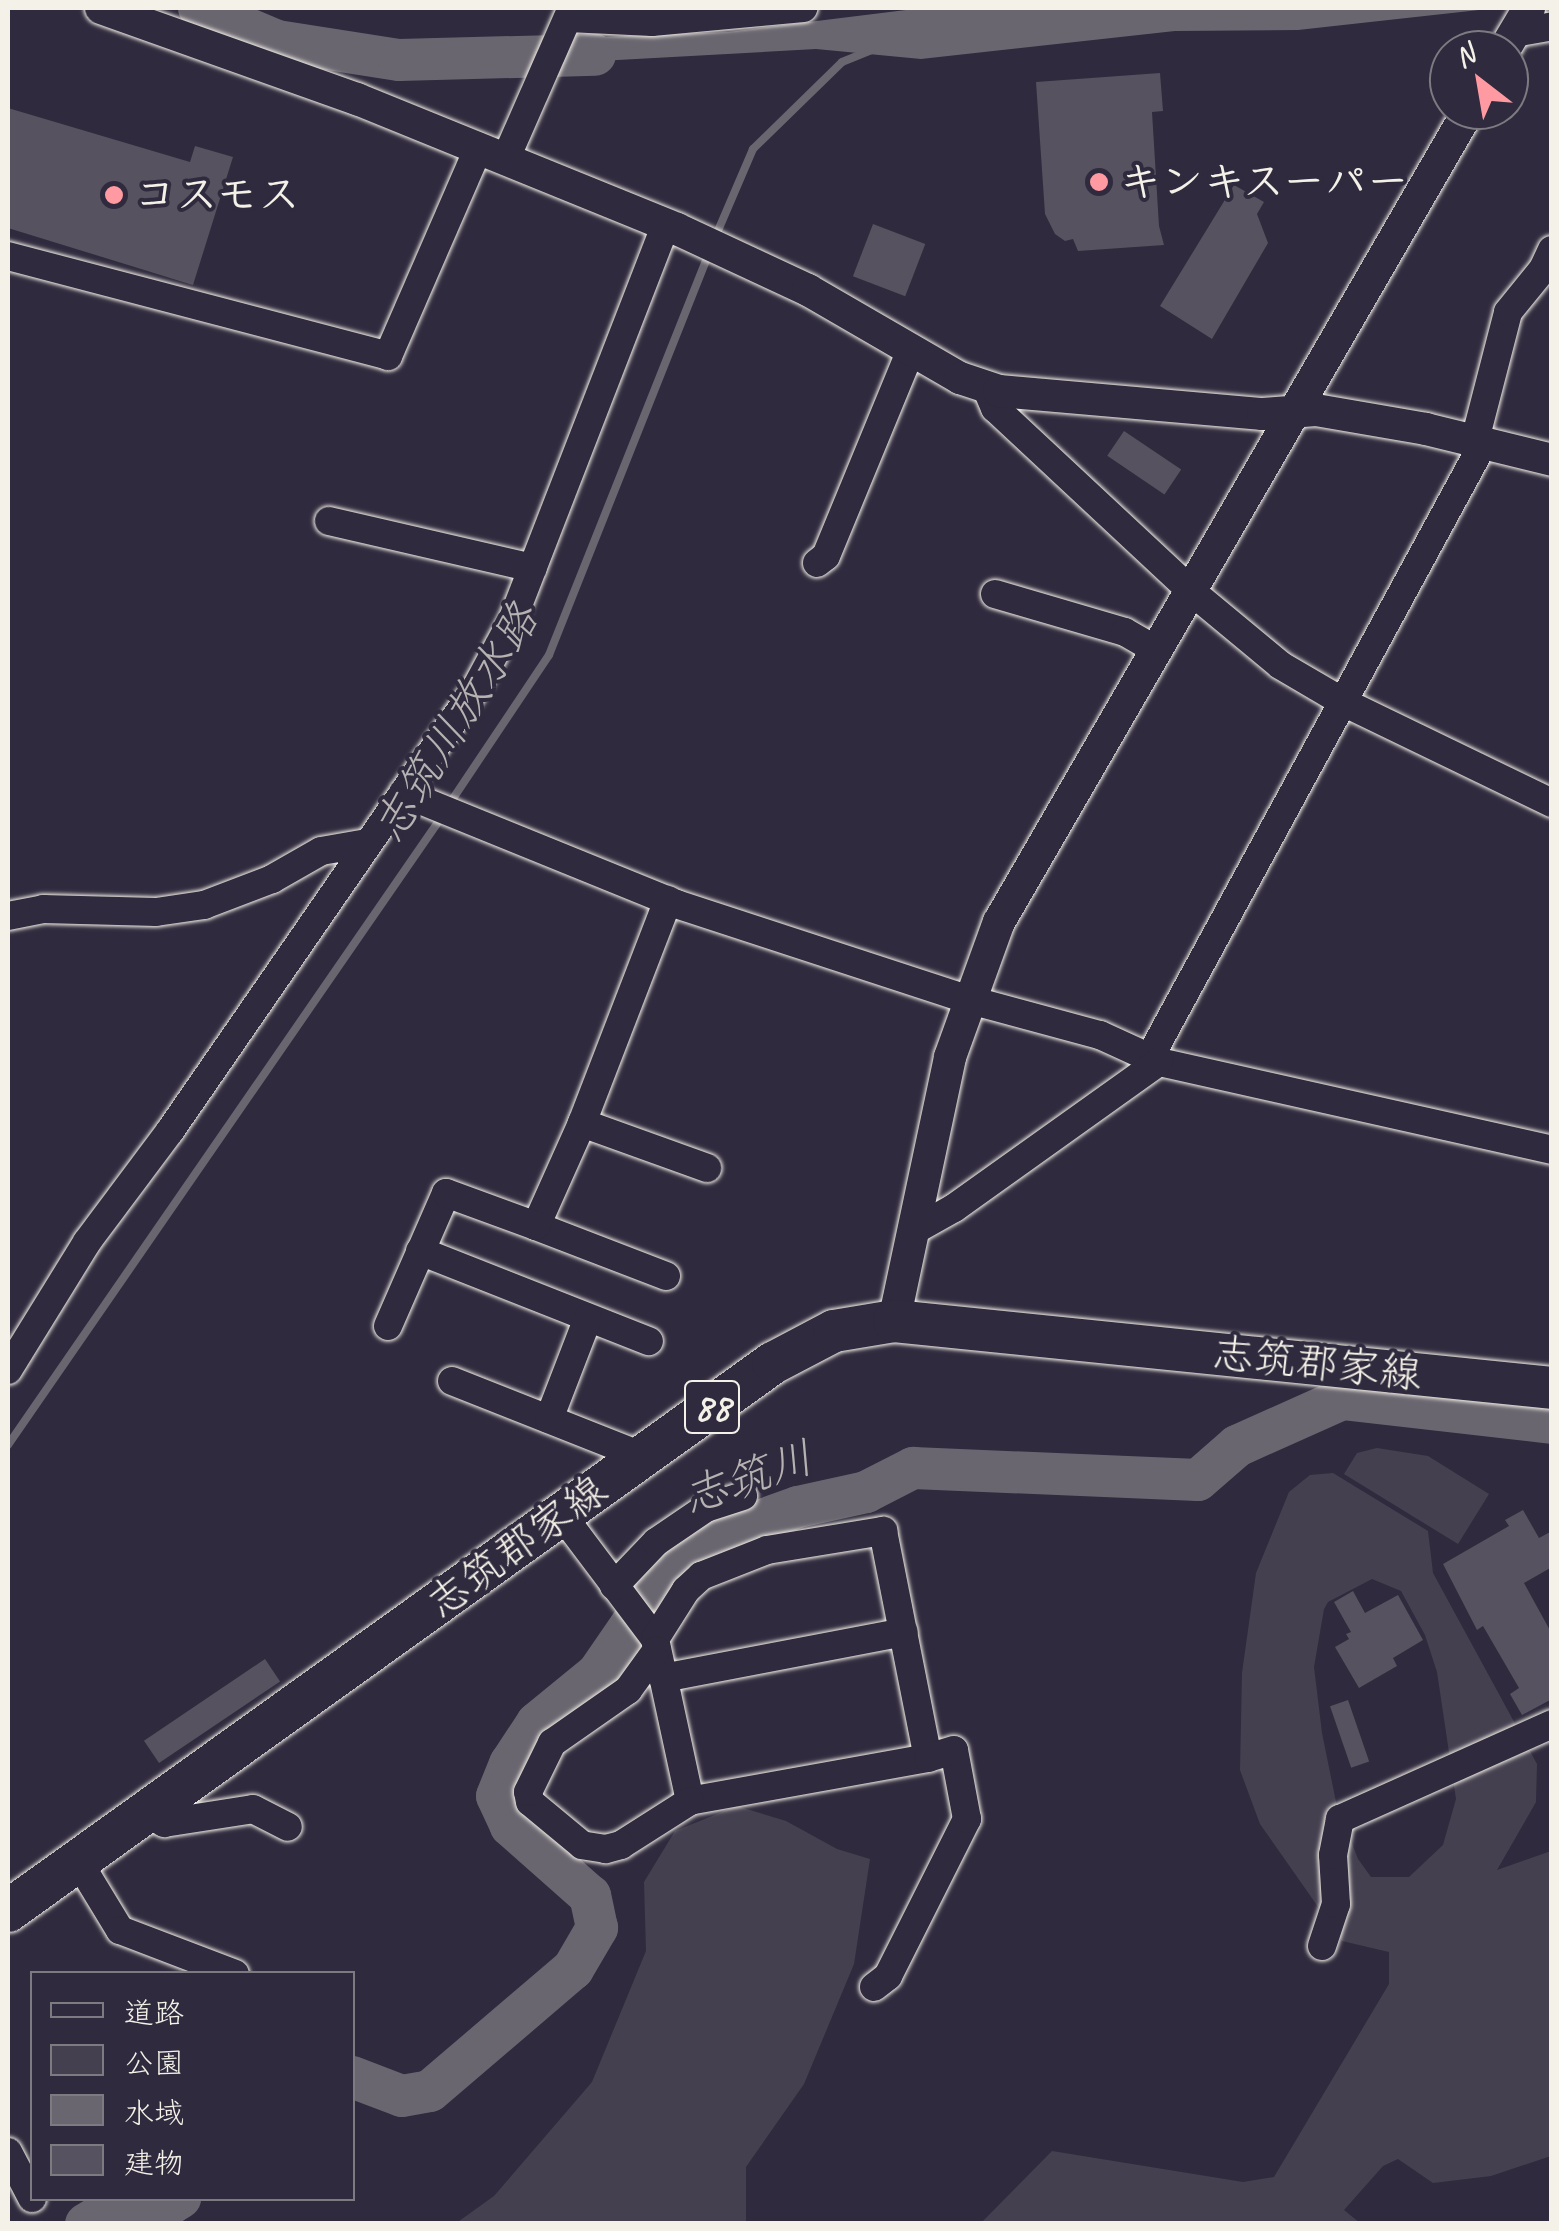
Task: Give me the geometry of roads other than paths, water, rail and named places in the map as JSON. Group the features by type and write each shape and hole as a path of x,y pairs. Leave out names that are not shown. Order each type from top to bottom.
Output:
{"main road":[{"name":"志筑郡家線","path":"8,1911 644,1457 810,1341 834,1331 894,1321 1552,1388"}],"street":[{"path":"101,8 493,152 672,226 750,262 986,387 1263,414 1294,410 1376,419 1552,460"},
{"path":"8,256 388,356 493,152 542,77 567,18 652,22 803,8"},
{"path":"894,1321 932,1129 970,1000 999,922 1457,130"},
{"path":"8,1370 86,1242 170,1131 476,688 512,621 672,226"},
{"path":"913,1231 954,1208 1154,1059 1480,441 1508,312 1543,268 1552,250"},
{"path":"818,563 826,556 911,350"},
{"path":"986,387 995,408 1191,591 1280,666 1344,702 1552,803"},
{"path":"328,521 532,568"},
{"path":"995,594 1125,632 1156,650"},
{"path":"403,793 668,900 970,1000 1100,1034 1154,1059 1552,1150"},
{"path":"8,916 43,909 156,912 204,904 272,879 320,851 368,843"},
{"path":"536,1226 582,1123 668,900"},
{"path":"582,1123 707,1168"},
{"path":"388,1326 446,1192 666,1276"},
{"path":"420,1251 648,1341"},
{"path":"549,1419 588,1318"},
{"path":"452,1381 644,1457"},
{"path":"619,1593 656,1542 706,1508 743,1496"},
{"path":"562,1515 656,1649 690,1801"},
{"path":"874,1988 888,1976 967,1819 954,1750 928,1758 690,1801 621,1844 592,1849 530,1802 528,1792 552,1743 628,1690 656,1649 686,1590 701,1576 767,1550 883,1530 928,1758"},
{"path":"656,1649 904,1632"},
{"path":"1322,1946 1336,1904 1333,1855 1340,1819 1552,1724"},
{"path":"148,1810 164,1823 253,1809 288,1827"},
{"path":"78,1860 120,1930 227,1971"},
{"path":"10,2165 30,2195"}],"water":[{"path":"922,8 1497,8 1298,30 1175,31 921,59 816,49 563,63 576,38 728,32"}],"waterway":[{"path":"199,8 277,41 399,60 595,55"},
{"name":"志筑川放水路","path":"714,240 753,149 842,62 872,50"},
{"name":"志筑川放水路","path":"450,803 549,655 709,253"},
{"name":"志筑川放水路","path":"8,1445 443,815"},
{"name":"志筑川","path":"355,2078 402,2096 430,2091 573,1969 597,1928 590,1896 511,1826 497,1796 510,1764 537,1723 598,1673 684,1548 798,1507 866,1492 913,1468 1198,1480 1237,1446 1342,1399 1552,1423"},
{"name":"志筑川","path":"86,2224 104,2213 175,2201"}],"place":[{"name":"キンキスーパー","path":"1099,182"},
{"name":"コスモス","path":"114,195"}]}
